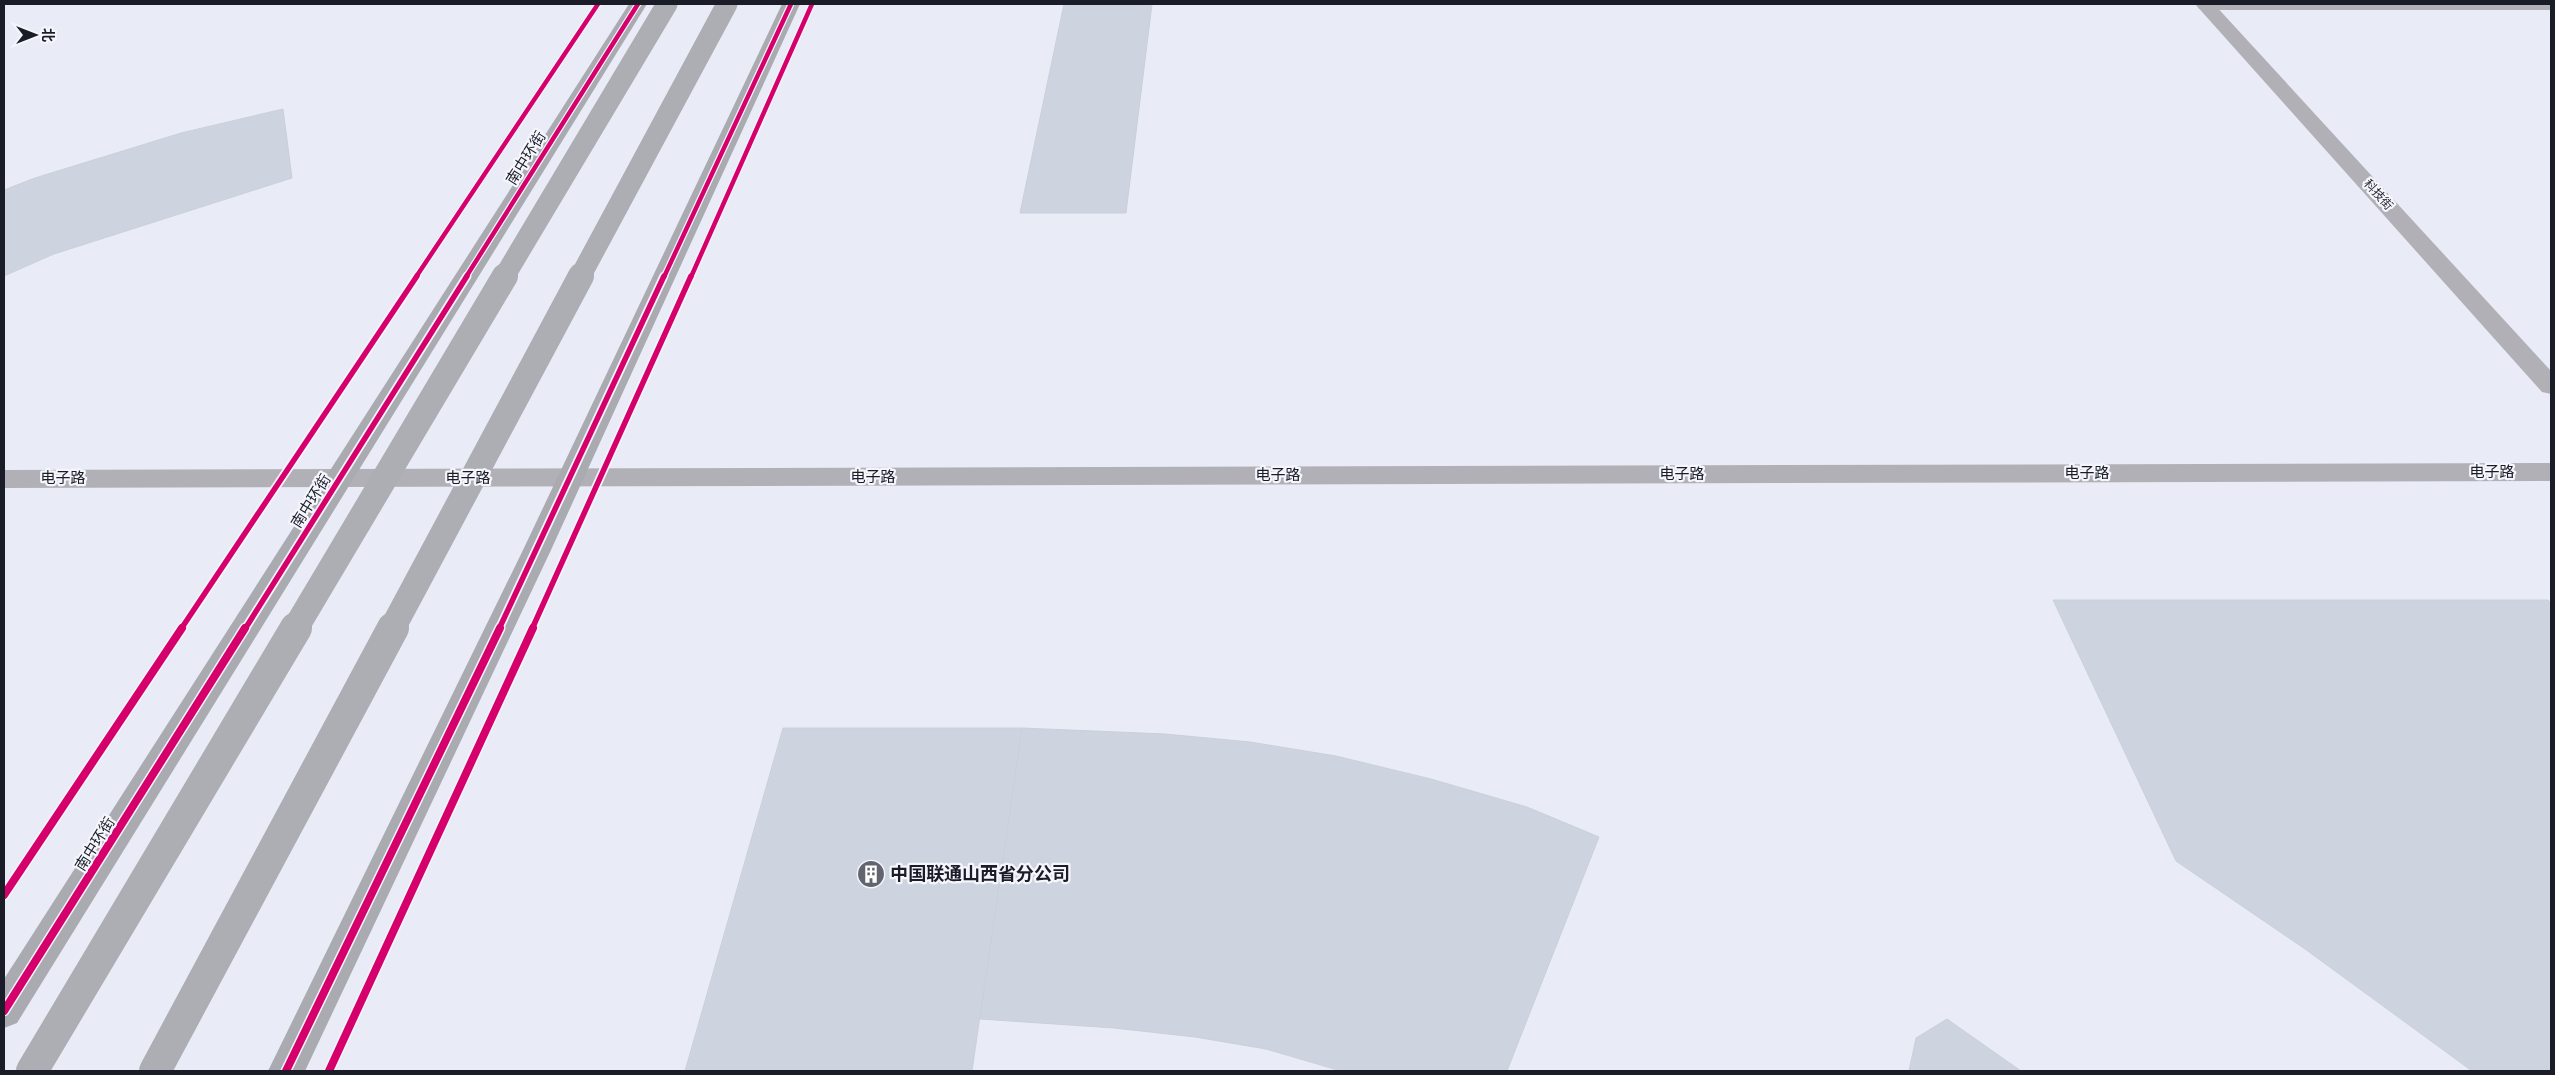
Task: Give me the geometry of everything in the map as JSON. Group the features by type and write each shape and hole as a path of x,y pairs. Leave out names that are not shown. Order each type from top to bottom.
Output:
{"highway":[{"path":"32,1071 667,4"},
{"path":"155,1071 727,4"}],"main road":[{"name":"南中环街","path":"4,1011 638,4"},
{"path":"286,1071 570,477 791,4"}],"street":[{"path":"2204,4 2551,5"},
{"name":"科技街","path":"2204,4 2551,386"},
{"name":"电子路","path":"4,479 2551,472"}],"building":[{"path":"1064,4 1152,4 1126,213 1020,213"},
{"path":"283,109 292,178 54,254 4,276 4,190 35,178 181,133"},
{"path":"2053,600 2548,600 2551,604 2551,1071 2472,1071 2305,949 2176,861"},
{"name":"中国联通山西省分公司","path":"783,728 1022,728 972,1071 685,1071"},
{"path":"1022,728 1165,734 1250,742 1336,756 1431,779 1527,807 1599,837 1507,1071 1341,1071 1266,1049 1195,1037 1114,1028 980,1019"},
{"path":"1947,1019 2021,1071 1909,1071 1916,1038"}],"cycle path":[{"path":"4,895 598,4"},
{"path":"4,1011 638,4"},
{"path":"286,1071 537,550 791,4"},
{"path":"329,1071 602,477 812,4"}],"place":[{"name":"中国联通山西省分公司","path":"871,874"}]}
